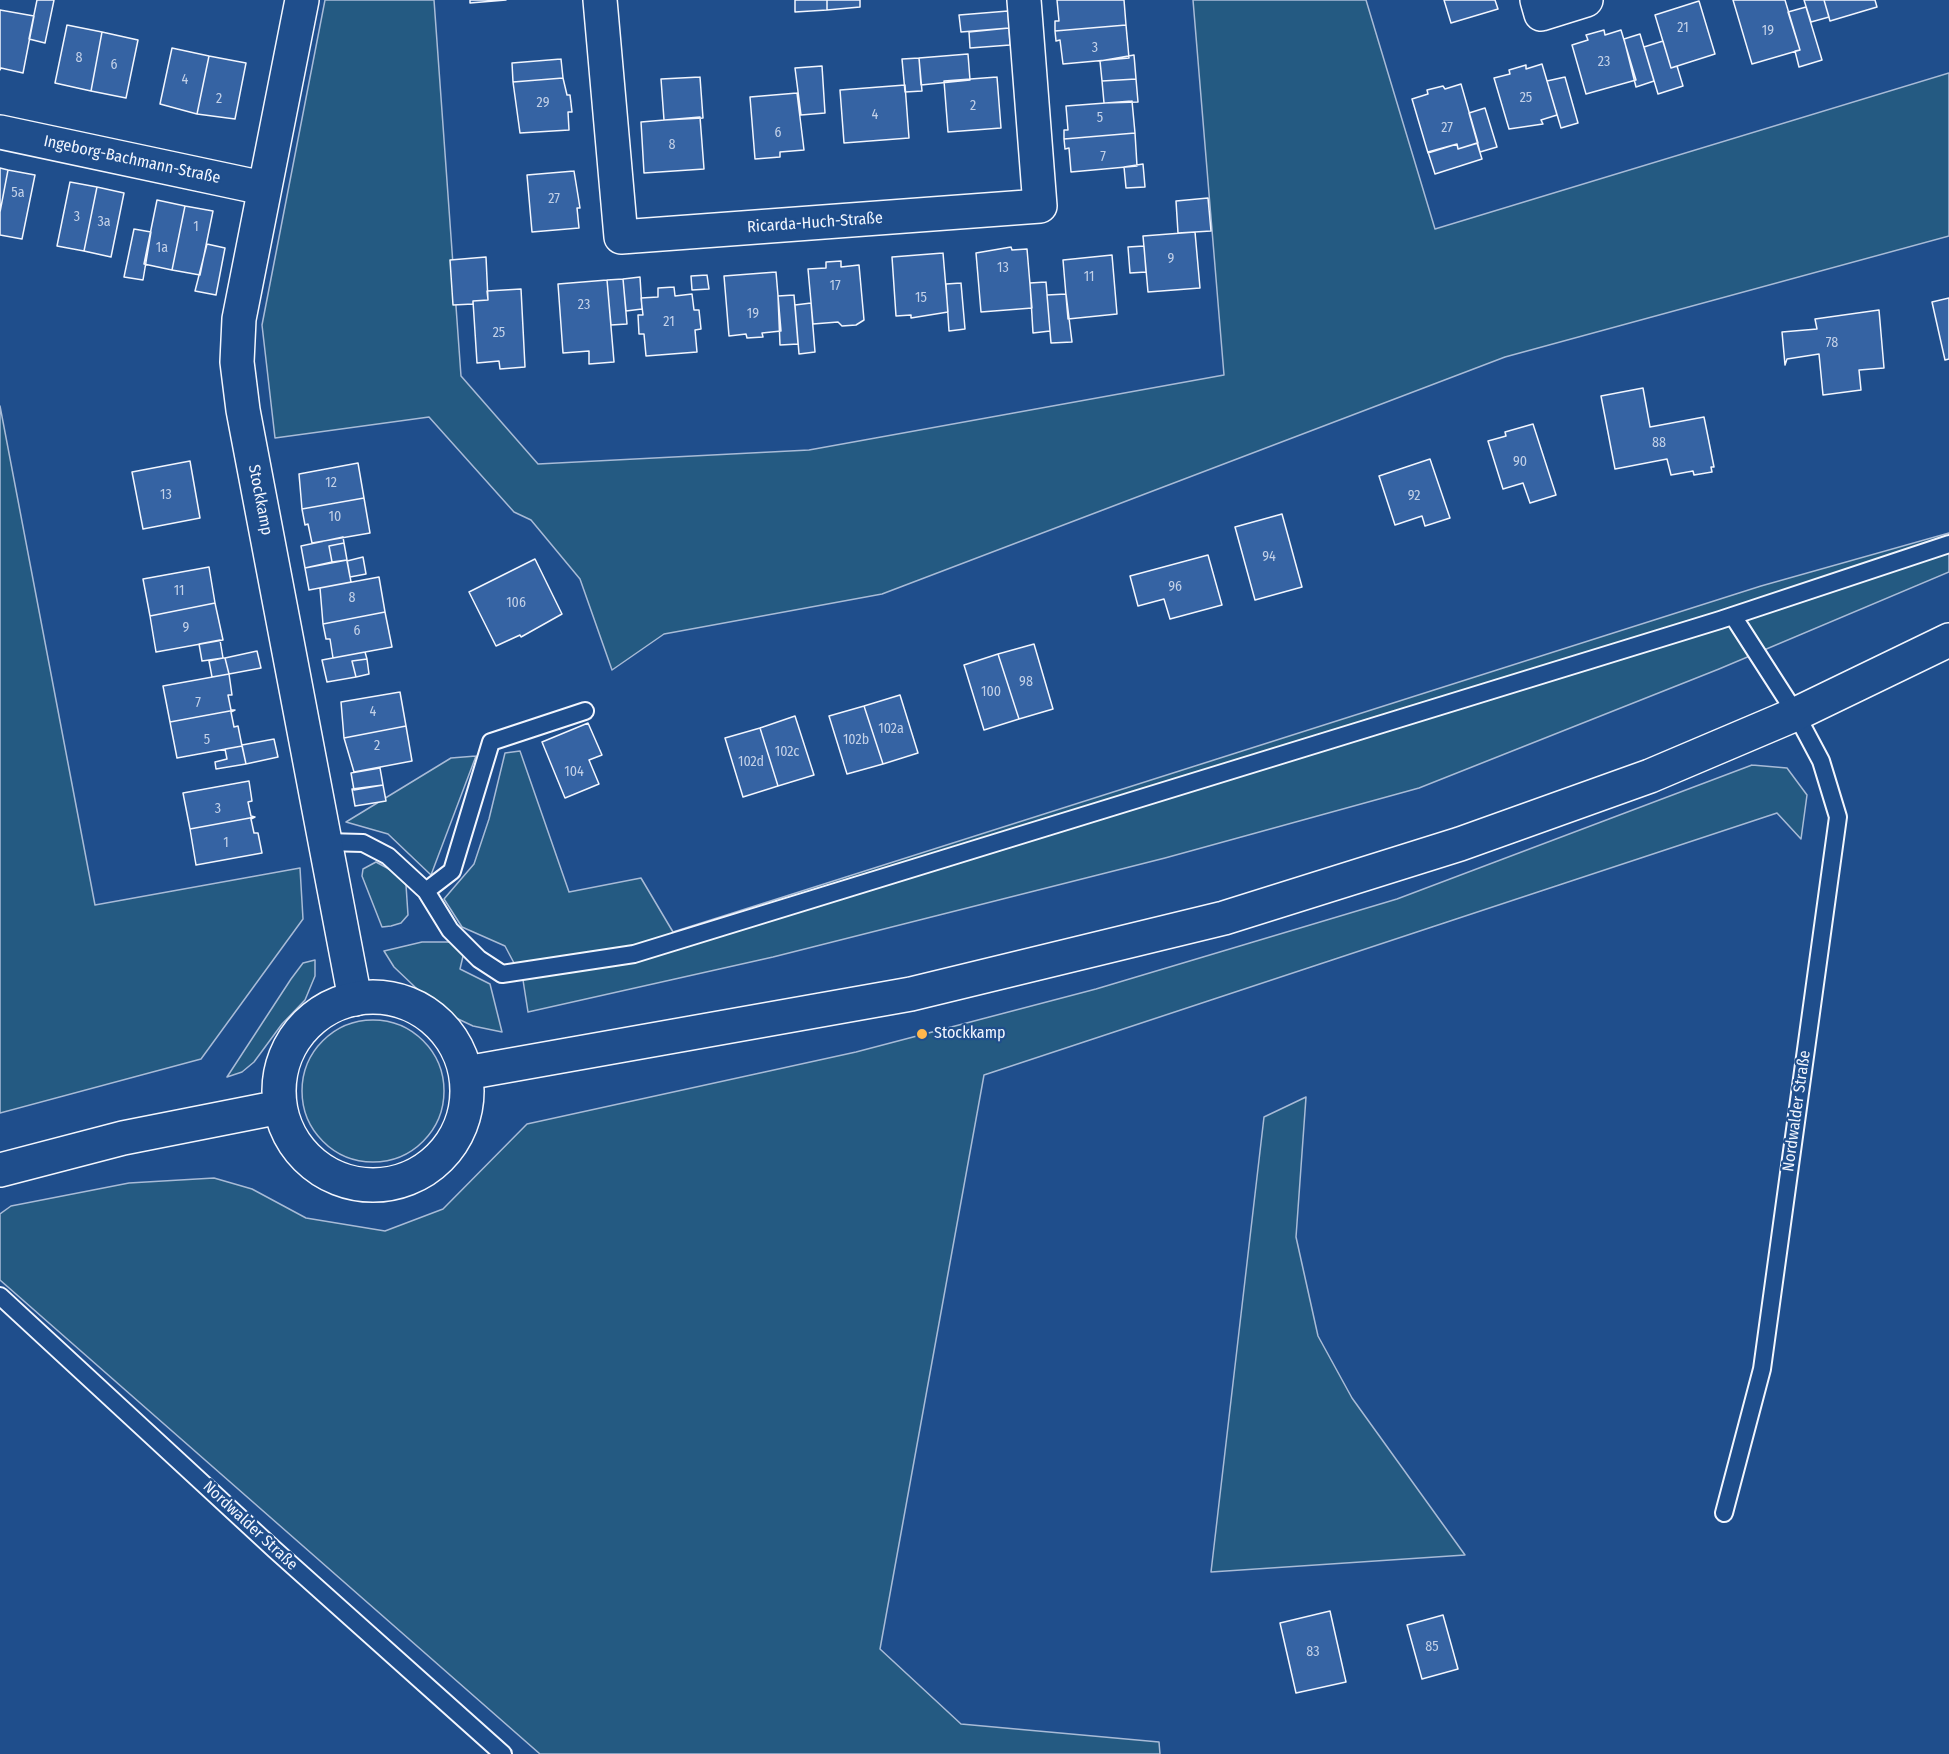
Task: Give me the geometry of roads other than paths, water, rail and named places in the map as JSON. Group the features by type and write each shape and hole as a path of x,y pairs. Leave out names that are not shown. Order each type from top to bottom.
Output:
{"main road":[{"name":"Stockkamp","path":"302,0 263,188 239,319 237,362 243,410 355,999"},
{"name":"Ricarda-Huch-Straße","path":"600,0 621,237 1040,206 1024,0"},
{"path":"1537,0 1541,14 1586,0"},
{"name":"Ingeborg-Bachmann-Straße","path":"0,132 263,188"},
{"path":"466,1073 911,994 1224,918 1505,828 1650,776 1797,714 1949,640"},
{"path":"385,998 413,1005 438,1022 456,1045 466,1073 467,1103 459,1132 442,1156 418,1175 390,1184 360,1185 331,1176 307,1159 289,1135 280,1107 279,1078 288,1050 304,1026 328,1008 355,999 385,998"},
{"path":"0,1170 113,1141 280,1107"}],"lane":[{"path":"326,842 363,843 388,856 426,891 450,930 479,959 502,974 634,954 1733,616 1949,544"},
{"name":"Nordwalder Straße","path":"1724,1513 1762,1369 1838,817 1821,761 1797,714 1733,616"},
{"path":"426,891 452,871 491,742 585,711"},
{"name":"Nordwalder Straße","path":"0,1296 275,1550 503,1754"}],"place":[{"name":"Stockkamp","path":"922,1034"}]}
